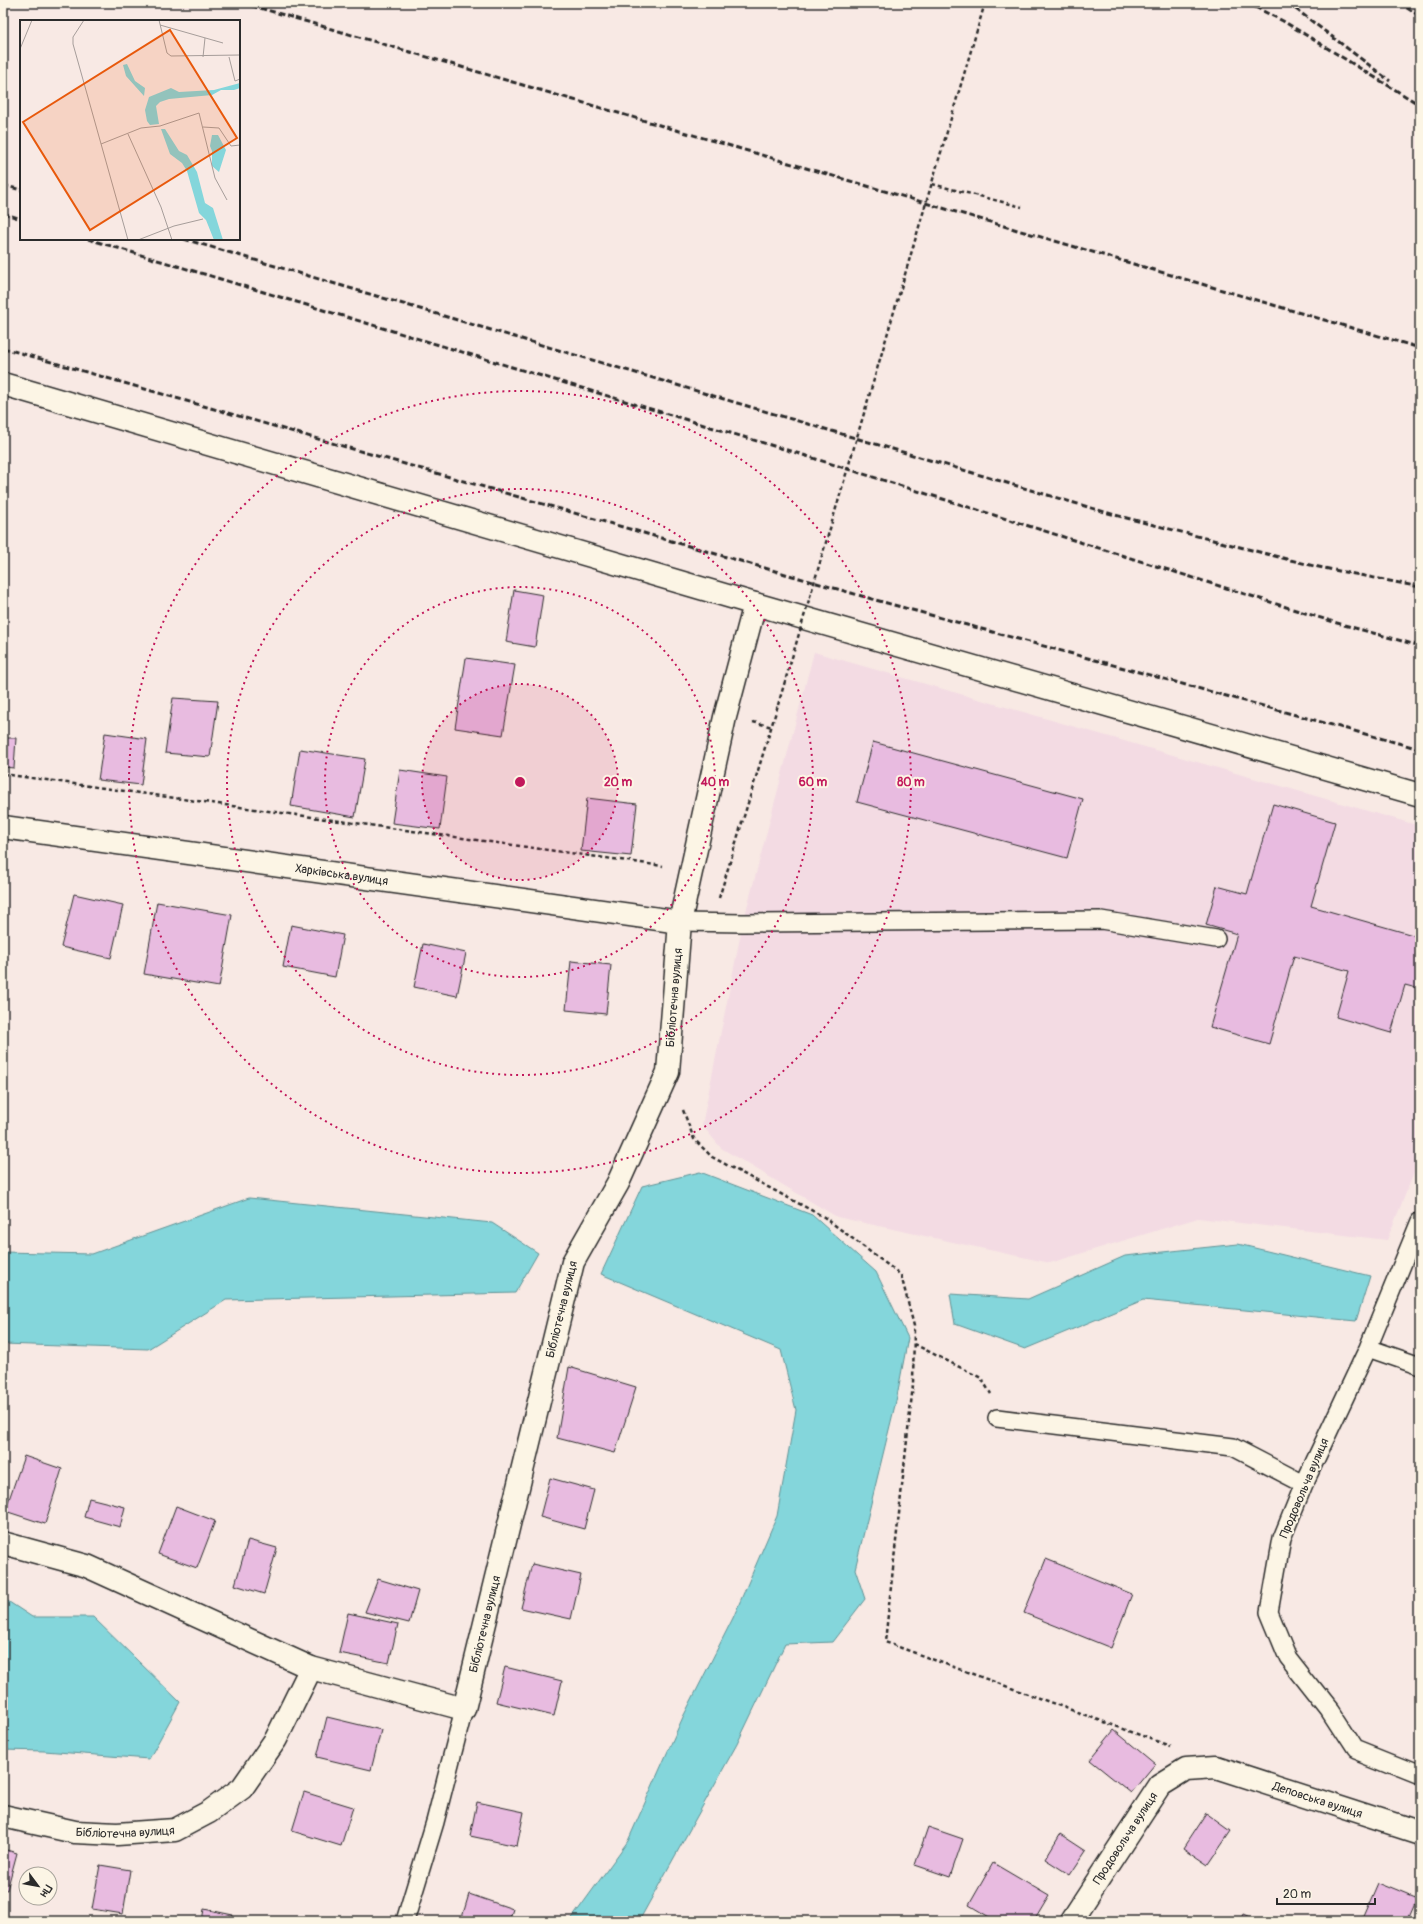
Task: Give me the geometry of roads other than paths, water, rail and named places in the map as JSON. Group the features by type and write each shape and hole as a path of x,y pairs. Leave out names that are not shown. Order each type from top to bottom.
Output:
{"street":[{"path":"3,384 755,604 1420,795"},
{"name":"Бібліотечна вулиця","path":"464,1709 574,1262 618,1183 668,1072 680,922 725,717 755,604"},
{"name":"Харківська вулиця","path":"3,827 680,922"},
{"path":"3,1543 86,1566 311,1668 464,1709"},
{"name":"Бібліотечна вулиця","path":"3,1816 75,1832 116,1834 175,1830 209,1812 242,1788 276,1739 311,1668"},
{"name":"Деповська вулиця","path":"1216,1767 1420,1833"},
{"name":"Продовольча вулиця","path":"1071,1921 1160,1785 1186,1769 1216,1767"}],"lane":[{"path":"680,922 1101,920 1216,939"},
{"name":"Продовольча вулиця","path":"1420,1221 1368,1348 1304,1484 1282,1538 1268,1612 1288,1658 1329,1710 1355,1750 1420,1776"},
{"path":"1368,1348 1420,1366"},
{"path":"997,1418 1233,1447 1304,1484"},
{"name":"Бібліотечна вулиця","path":"404,1921 435,1822 464,1709"}],"water":[{"path":"700,1172 812,1215 876,1272 908,1338 896,1401 855,1569 865,1599 832,1642 785,1644 737,1744 639,1921 570,1921 628,1841 683,1717 733,1618 777,1516 796,1410 781,1350 601,1274 642,1186"},
{"path":"249,1198 492,1223 538,1253 515,1293 226,1300 148,1349 3,1344 3,1252 92,1254"},
{"path":"1238,1244 1370,1276 1356,1321 1143,1300 1025,1349 955,1324 950,1294 1028,1299 1125,1256"},
{"path":"3,1598 32,1617 93,1617 180,1702 149,1759 44,1751 3,1750"}],"railway":[{"path":"243,3 1420,348"},
{"path":"1247,3 1283,21 1420,105"},
{"path":"1288,3 1390,81"},
{"path":"1399,3 1420,16"},
{"path":"3,185 20,190"},
{"path":"3,213 20,219"},
{"path":"91,240 800,454 1337,623 1420,646"},
{"path":"187,240 1115,515 1314,566 1420,587"},
{"path":"3,348 872,599 1420,749"}]}
